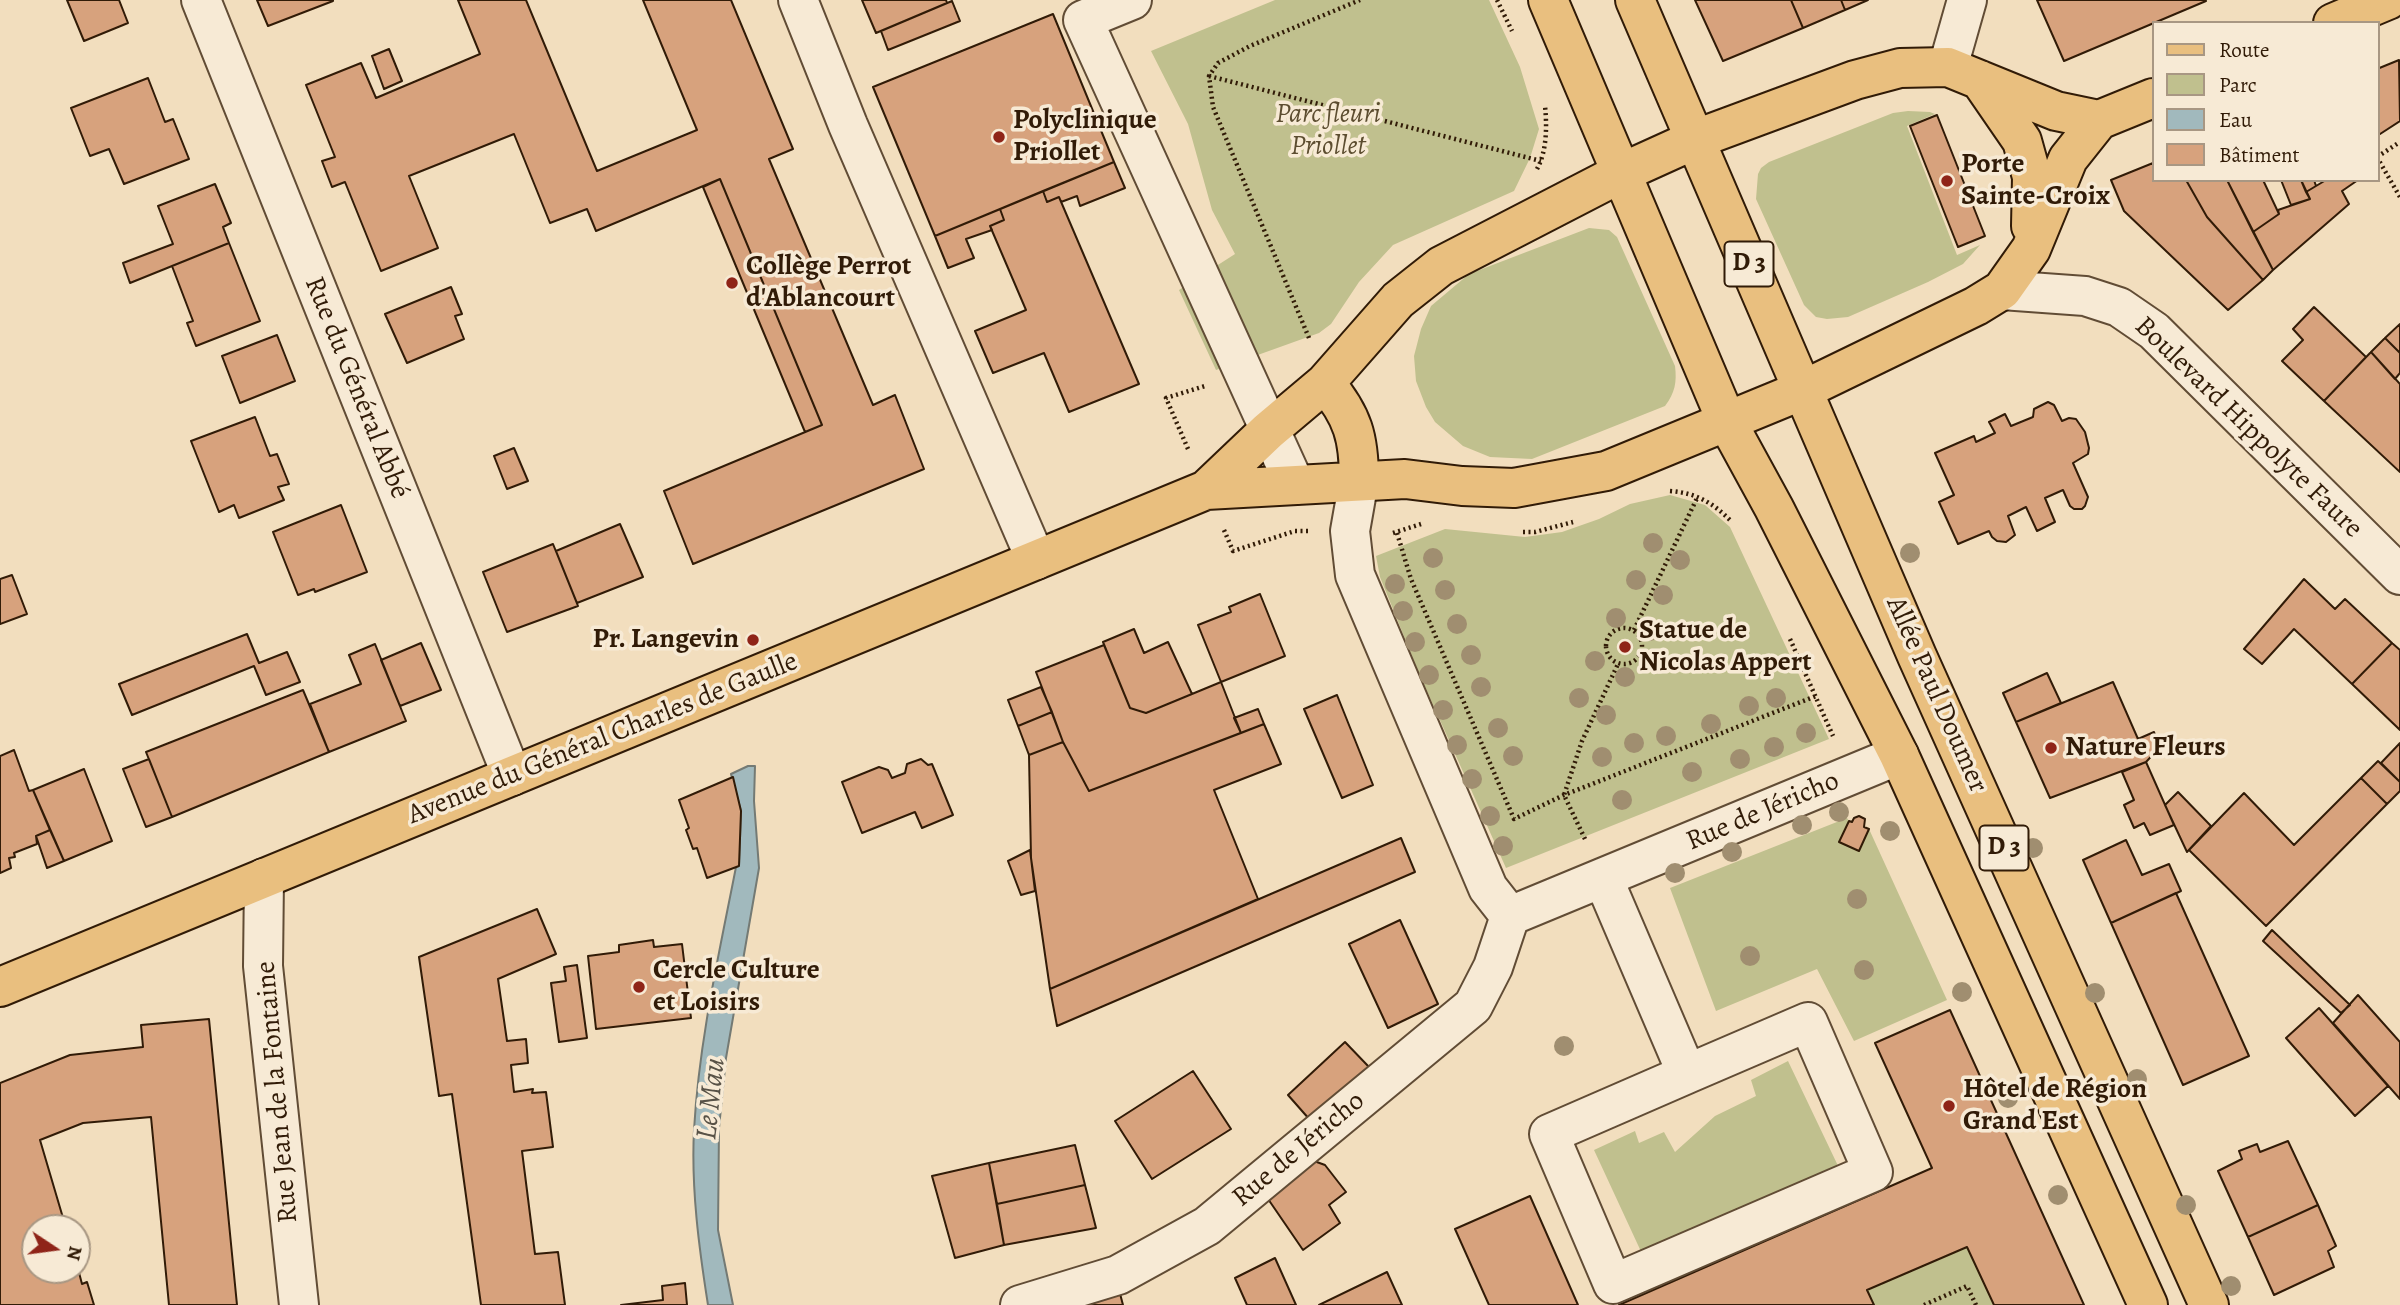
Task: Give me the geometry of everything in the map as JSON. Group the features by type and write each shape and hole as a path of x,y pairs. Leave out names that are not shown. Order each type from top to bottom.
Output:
{"main road":[{"name":"D 3","path":"1548,0 1727,422"},
{"name":"D 3","path":"1635,0 1803,390"},
{"path":"2338,21 2388,0"},
{"name":"Avenue du Général Charles de Gaulle","path":"1206,490 1268,430 1325,383 1398,300 1441,266 1621,173 1696,139 1855,80 1900,68 1963,73"},
{"path":"1963,73 2056,111 2099,120"},
{"path":"1963,73 2022,141 2032,177 2031,249"},
{"path":"2002,290 2031,249 2068,159 2099,120 2152,98"},
{"name":"Avenue du Général Charles de Gaulle","path":"0,987 1206,490 1405,479 1462,486 1514,488 1606,471 1803,390 1976,306 2002,290"},
{"path":"1325,383 1342,403 1354,428 1360,480"},
{"name":"Allée Paul Doumer","path":"1803,390 1917,656 2209,1305"},
{"name":"Allée Paul Doumer","path":"1727,422 1780,520 1899,755 2148,1305"}],"street":[{"name":"Rue du Général Abbé","path":"201,0 512,776"},
{"path":"798,0 848,125 1036,560"},
{"path":"1132,0 1083,20 1295,485"},
{"path":"1963,73 1967,0"},
{"name":"Boulevard Hippolyte Faure","path":"2002,290 2085,296 2119,307 2154,331 2400,575"},
{"path":"1360,480 1350,531 1356,575 1488,888 1510,916"},
{"name":"Rue de Jéricho","path":"1020,1305 1118,1275 1207,1226 1473,1006 1493,967 1510,916 1899,755"},
{"name":"Rue Jean de la Fontaine","path":"264,878 263,966 299,1305"},
{"path":"1603,878 1687,1074"},
{"path":"1808,1022 1872,1172 1613,1284 1549,1134 1687,1074 1808,1022"}],"path":[{"path":"1312,345 1213,107 1209,76 1218,63 1250,46 1360,0"},
{"path":"1497,0 1515,37"},
{"path":"1209,76 1541,161"},
{"path":"1532,178 1541,161 1546,106 1541,95"},
{"path":"2379,156 2400,142"},
{"path":"2379,160 2400,197"},
{"path":"1634,630 1698,496"},
{"path":"1397,533 1411,579 1514,819 1564,795 1816,696"},
{"path":"1624,628 1634,630 1641,638 1642,649 1637,659 1629,664 1618,664 1610,658 1605,649 1607,639 1614,631 1624,628"},
{"path":"1787,634 1850,776"},
{"path":"1603,878 1564,795 1582,741 1618,664"},
{"path":"1924,1305 1967,1286 1976,1305"}],"green space":[{"name":"Parc fleuri Priollet","path":"1275,0 1489,0 1520,67 1539,129 1530,158 1514,191 1393,245 1359,282 1331,324 1319,333 1216,370 1179,290 1235,254 1212,210 1188,124 1151,51"},
{"path":"1908,111 1935,114 1907,126 1957,255 1980,245 1963,264 1928,282 1848,317 1816,317 1804,305 1756,199 1758,174 1769,162 1893,113"},
{"path":"1589,228 1609,230 1617,237 1675,366 1676,377 1671,397 1665,406 1532,459 1490,457 1463,446 1435,422 1416,381 1414,356 1431,306 1469,274"},
{"path":"1670,495 1705,505 1730,527 1829,739 1506,868 1418,671 1380,577 1376,556 1445,529 1525,537 1562,532 1630,504"},
{"path":"1847,818 1849,821 1839,842 1859,851 1869,829 1947,1000 1854,1041 1817,969 1716,1011 1670,888"},
{"path":"1788,1061 1840,1170 1644,1258 1594,1150 1635,1131 1639,1143 1664,1132 1675,1152 1715,1116 1756,1096 1751,1080"},
{"path":"1967,1247 1994,1305 1874,1305 1867,1290"}],"water":[{"name":"Le Mau","path":"748,766 755,766 754,801 759,868 726,1058 719,1128 718,1230 733,1305 708,1305 696,1218 694,1130 710,998 736,867 739,865 741,811 731,774"}],"building":[{"path":"67,0 119,0 128,23 84,41"},
{"path":"257,0 333,0 333,1 268,26"},
{"path":"458,0 526,0 597,171 697,130 643,0 731,0 793,149 769,159 873,405 895,395 924,469 693,564 664,491 822,425 720,179 596,231 587,209 550,223 514,134 409,176 438,248 381,271 345,182 332,187 322,161 335,157 306,85 361,63 376,98 480,54"},
{"path":"862,0 946,0 947,3 876,33"},
{"path":"1695,0 1791,0 1803,28 1723,61"},
{"path":"1791,0 1841,0 1845,10 1803,28"},
{"path":"1841,0 1868,0 1845,10"},
{"path":"2037,0 2206,1 2159,21 2152,21 2152,24 2064,61"},
{"path":"952,1 960,21 888,50 881,31"},
{"name":"Polyclinique Priollet","path":"1053,14 1114,162 935,236 873,87"},
{"path":"389,49 402,81 384,89 372,56"},
{"path":"2399,60 2400,121 2379,135 2379,68"},
{"path":"148,78 165,122 173,119 189,159 124,184 109,149 90,156 71,108"},
{"name":"Porte Sainte-Croix","path":"1937,115 1985,236 1958,247 1910,126"},
{"path":"1114,162 1125,188 1080,206 1077,196 1061,202 1059,197 1047,202 1043,191"},
{"path":"2152,163 2152,182 2187,182 2207,217 2263,280 2228,310 2124,211 2111,180"},
{"path":"720,179 822,425 805,432 703,187"},
{"path":"2187,182 2228,182 2273,270 2263,280 2207,217"},
{"path":"2228,182 2264,182 2279,214 2253,232"},
{"path":"2282,182 2302,182 2310,199 2291,205"},
{"path":"2302,182 2315,182 2316,186 2306,192"},
{"path":"2323,182 2355,182 2342,191 2349,204 2273,270 2253,232 2279,214 2278,210 2310,199 2306,192"},
{"path":"215,184 231,223 223,227 229,243 130,283 123,263 173,244 158,206"},
{"path":"1043,191 1047,202 1059,197 1139,384 1069,412 1044,353 993,373 975,331 1026,310 990,226 1004,220 1000,209"},
{"path":"1000,209 1004,220 990,226 992,230 966,239 974,258 948,268 935,236"},
{"path":"229,243 260,321 196,346 187,323 193,321 172,266"},
{"path":"451,287 462,314 455,316 464,339 407,363 385,314"},
{"path":"2314,307 2366,357 2324,401 2282,361 2303,340 2293,329"},
{"path":"2400,324 2400,353 2385,338"},
{"path":"277,335 295,381 240,403 222,356"},
{"path":"2385,338 2400,353 2400,373 2395,379 2371,352"},
{"path":"2371,352 2400,384 2400,472 2324,401"},
{"path":"2048,402 2054,405 2062,421 2076,419 2085,432 2088,454 2073,463 2088,497 2085,506 2082,509 2074,509 2063,490 2045,498 2055,522 2037,531 2026,507 2008,516 2015,535 2006,542 1997,541 1989,531 1958,544 1939,502 1954,495 1935,453 1974,436 1976,442 1995,433 1989,422 2005,414 2011,426 2033,417 2034,409"},
{"path":"255,417 270,456 277,454 289,484 278,487 284,500 239,518 234,505 219,512 191,441"},
{"path":"514,448 528,481 507,489 494,456"},
{"path":"341,505 367,572 315,592 314,589 298,595 273,532"},
{"path":"620,524 643,577 577,603 556,551"},
{"path":"553,544 578,606 507,632 483,572"},
{"path":"12,575 27,614 0,624 0,579"},
{"path":"2304,579 2335,609 2345,599 2392,643 2352,684 2294,629 2262,664 2244,649"},
{"path":"1260,594 1285,656 1221,682 1198,625 1231,612 1229,607"},
{"path":"1134,629 1144,653 1168,642 1192,694 1146,713 1130,708 1103,642"},
{"path":"247,634 259,663 287,652 300,682 266,695 254,666 132,715 119,684"},
{"path":"421,643 441,690 400,706 381,660"},
{"path":"2392,643 2400,650 2400,730 2352,684"},
{"path":"375,644 406,721 329,752 310,704 361,684 349,655"},
{"path":"1104,645 1130,708 1146,713 1221,682 1241,733 1089,791 1063,742 1036,672"},
{"path":"2047,673 2061,703 2016,722 2003,693"},
{"path":"2113,682 2138,739 2154,732 2160,747 2146,762 2050,798 2016,722"},
{"path":"1041,687 1052,712 1018,726 1008,700"},
{"path":"303,690 329,752 172,817 146,752"},
{"path":"1337,695 1373,785 1342,798 1304,709"},
{"path":"1258,709 1264,724 1241,733 1234,718"},
{"path":"1052,712 1063,742 1029,755 1018,726"},
{"path":"1264,724 1281,764 1214,790 1258,899 1050,989 1031,858 1029,755 1063,742 1089,791"},
{"path":"2400,743 2400,782 2381,763"},
{"path":"14,750 29,791 33,790 50,830 36,836 37,844 14,853 15,857 9,858 11,868 0,873 0,756"},
{"path":"149,759 172,817 146,827 123,769"},
{"path":"921,759 928,765 932,764 953,815 922,828 915,812 862,833 842,782 879,767 888,770 892,778 905,773 907,764"},
{"path":"2378,761 2400,782 2400,791 2387,804 2361,778"},
{"path":"2146,762 2174,825 2150,835 2144,823 2134,828 2124,805 2134,800 2122,772"},
{"path":"84,769 112,841 64,861 33,790"},
{"path":"733,777 741,811 739,866 707,878 697,848 693,849 686,830 689,828 679,800"},
{"path":"2361,778 2387,804 2266,926 2189,850 2244,793 2294,845"},
{"path":"2178,792 2211,826 2187,852 2165,805"},
{"path":"1859,816 1865,819 1864,827 1869,829 1859,851 1839,842 1849,821 1852,822"},
{"path":"50,830 64,861 47,868 36,836"},
{"path":"1401,838 1415,872 1057,1026 1050,989"},
{"path":"2126,840 2142,875 2169,864 2181,891 2111,923 2083,860"},
{"path":"1030,850 1035,891 1021,895 1008,861"},
{"path":"2176,893 2249,1056 2183,1085 2111,923"},
{"path":"537,909 556,954 498,979 507,1041 526,1039 528,1063 511,1065 514,1092 533,1089 532,1093 546,1092 553,1147 522,1151 535,1254 558,1252 565,1305 481,1305 452,1094 439,1096 419,957"},
{"path":"1400,920 1438,1004 1388,1028 1349,944"},
{"path":"2272,930 2350,1005 2341,1013 2263,941"},
{"name":"Cercle Culture et Loisirs","path":"653,940 654,947 682,944 691,1018 596,1029 588,956 619,952 619,945"},
{"path":"577,965 587,1038 559,1042 551,983 566,981 564,967"},
{"path":"2358,995 2400,1042 2400,1099 2333,1023"},
{"path":"2319,1008 2388,1086 2355,1116 2286,1038"},
{"name":"Hôtel de Région Grand Est","path":"1950,1010 2084,1305 1994,1305 1967,1247 1867,1290 1874,1305 1619,1305 1932,1168 1875,1043"},
{"path":"209,1019 237,1305 169,1305 151,1117 83,1123 40,1140 62,1214 21,1214 21,1284 88,1284 94,1305 0,1305 0,1083 70,1055 143,1047 141,1025"},
{"path":"1345,1042 1369,1067 1310,1120 1288,1095"},
{"path":"1193,1071 1231,1129 1152,1179 1115,1121"},
{"path":"2288,1141 2318,1205 2248,1237 2218,1171 2242,1159 2239,1151 2257,1144 2260,1152"},
{"path":"1075,1145 1085,1185 997,1204 989,1163"},
{"path":"1314,1161 1325,1165 1346,1192 1329,1205 1340,1223 1303,1250 1266,1196"},
{"path":"989,1163 1004,1245 955,1258 932,1176"},
{"path":"1085,1185 1096,1228 1004,1245 997,1204"},
{"path":"1530,1196 1578,1305 1489,1305 1455,1229"},
{"path":"2318,1205 2336,1246 2328,1251 2334,1267 2274,1295 2248,1237"},
{"path":"1275,1258 1296,1305 1247,1305 1235,1278"},
{"path":"1387,1272 1402,1305 1319,1305"},
{"path":"685,1283 687,1305 621,1305 663,1300 662,1286"},
{"path":"1118,1286 1123,1305 1065,1305"}],"place":[{"name":"Polyclinique Priollet","path":"999,137"},
{"name":"Porte Sainte-Croix","path":"1947,181"},
{"name":"Collège Perrot d'Ablancourt","path":"732,283"},
{"name":"Pr. Langevin","path":"753,640"},
{"name":"Statue de Nicolas Appert","path":"1625,647"},
{"name":"Nature Fleurs","path":"2051,748"},
{"name":"Cercle Culture et Loisirs","path":"639,987"},
{"name":"Hôtel de Région Grand Est","path":"1949,1106"}]}
